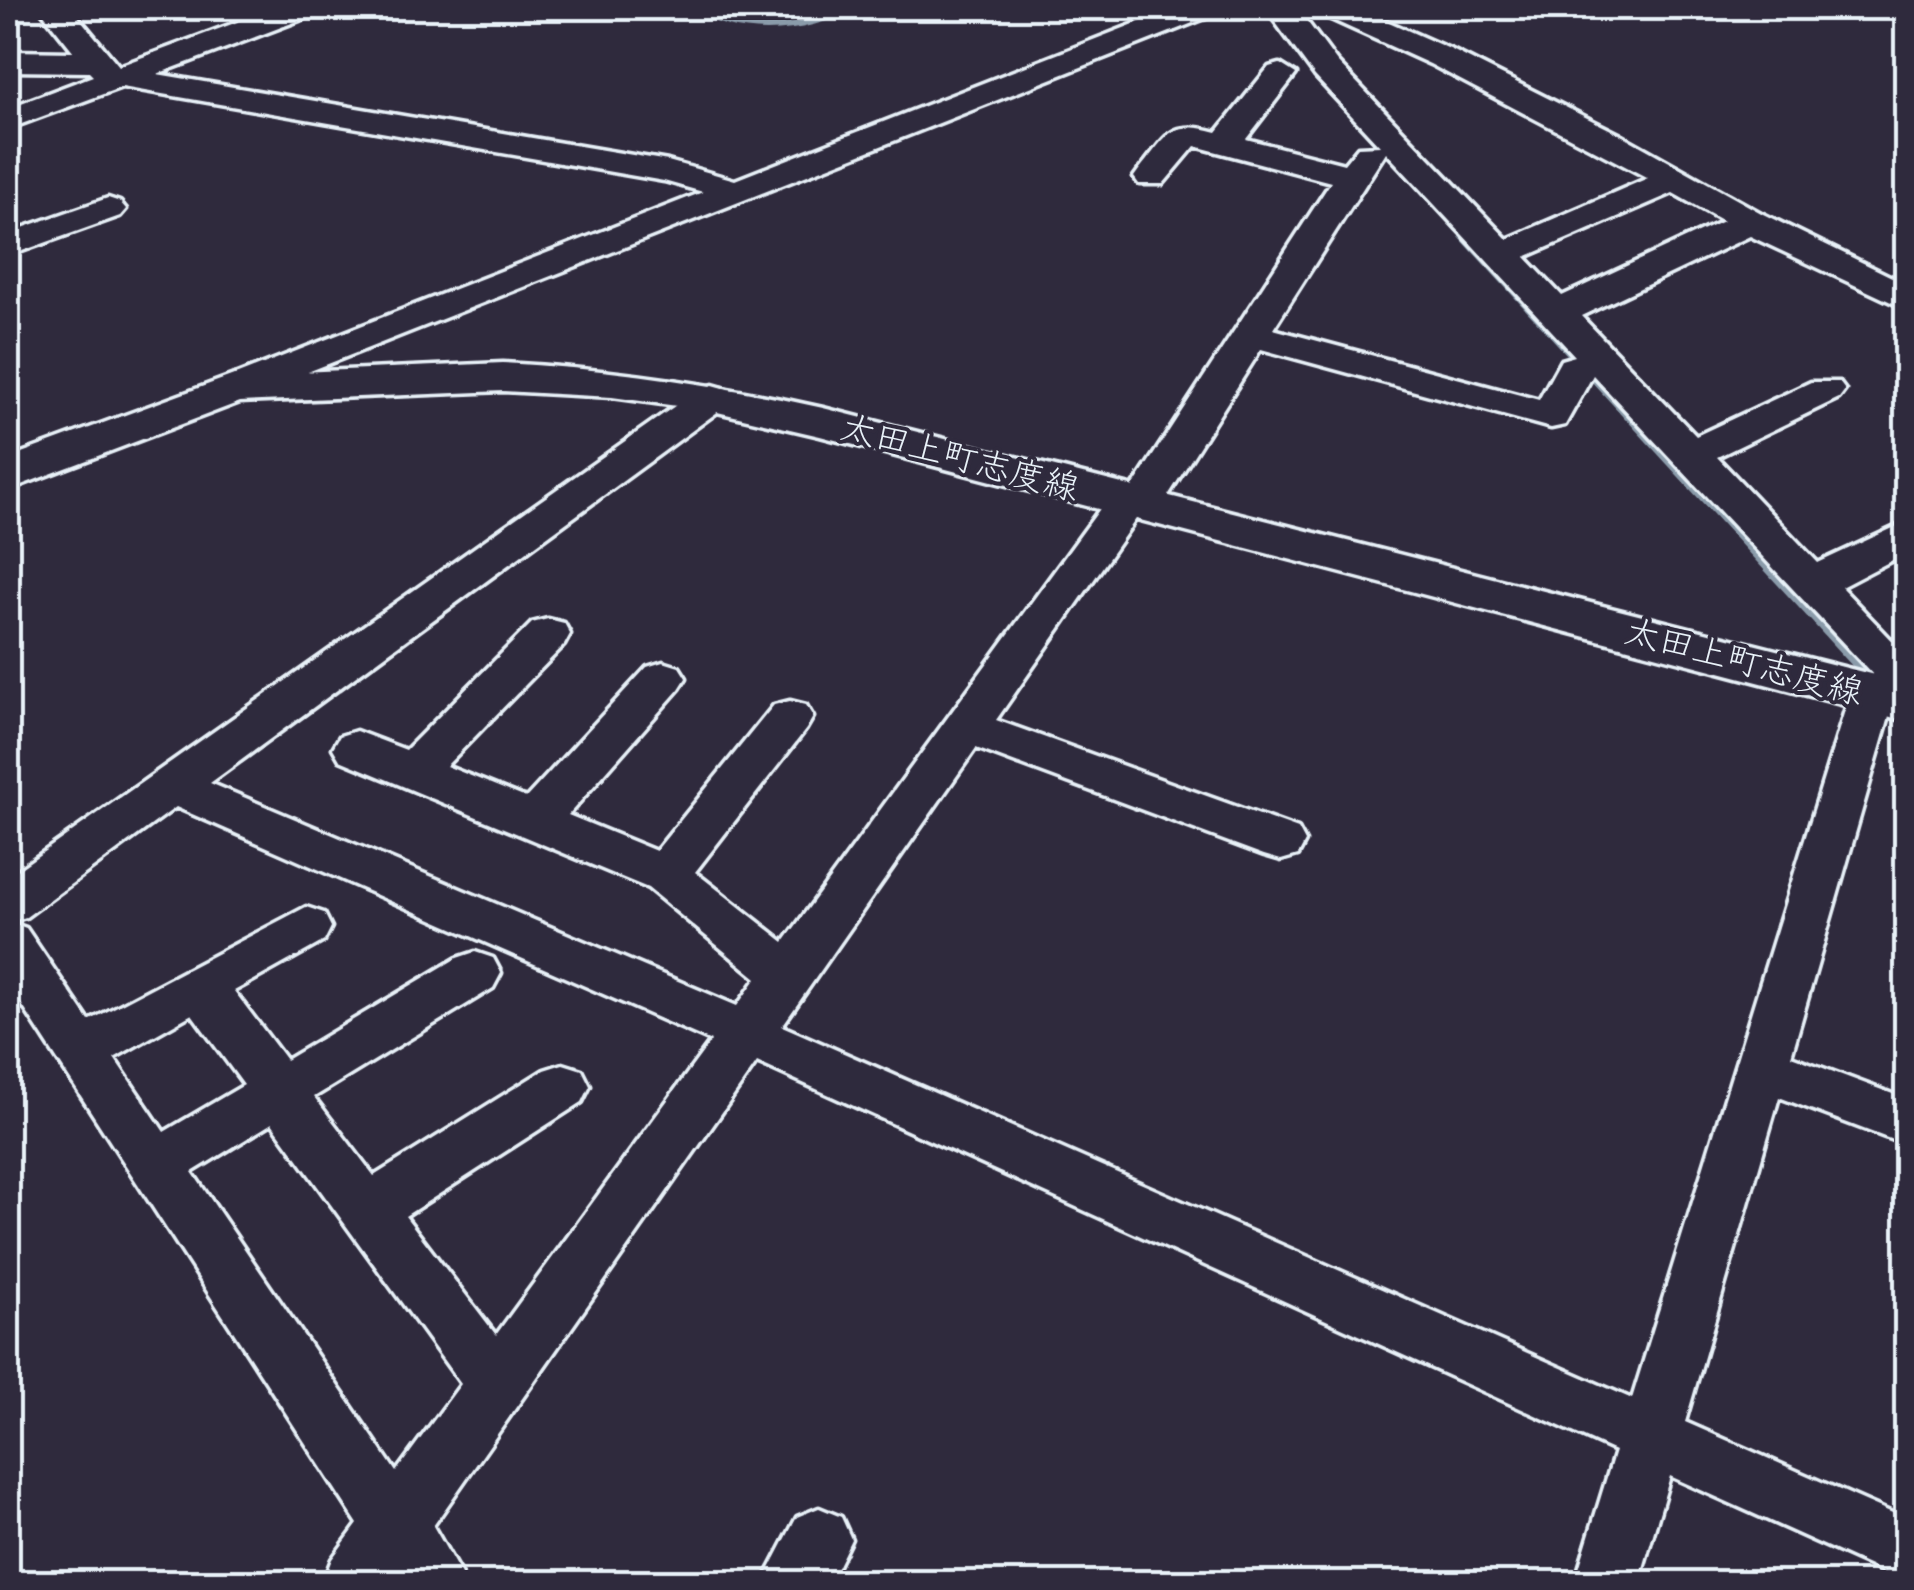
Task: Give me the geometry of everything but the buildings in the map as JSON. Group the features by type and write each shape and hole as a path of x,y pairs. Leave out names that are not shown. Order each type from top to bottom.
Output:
{"main road":[{"name":"太田上町志度線","path":"8,475 234,389 504,377 612,383 713,397 1895,693"}],"street":[{"path":"55,8 109,73"},
{"path":"8,119 109,73 302,8"},
{"path":"234,389 1202,8"},
{"path":"1281,8 1326,69 1373,157 1502,254 1557,312 1589,364 1690,454 1813,583 1895,693 1762,1068 1607,1582"},
{"path":"1333,8 1442,57 1750,222 1906,298"},
{"path":"8,61 109,73 668,171 736,191"},
{"path":"1224,144 1280,74"},
{"path":"1150,177 1187,134 1224,144 1373,157"},
{"path":"355,1582 1135,502 1373,157"},
{"path":"1502,254 1674,180"},
{"path":"9,241 108,209"},
{"path":"1557,312 1750,222"},
{"path":"1253,335 1551,416 1589,364"},
{"path":"1690,454 1825,390"},
{"path":"8,903 713,397"},
{"path":"1813,583 1906,536"},
{"path":"414,770 548,634"},
{"path":"534,821 663,678"},
{"path":"665,875 790,717"},
{"path":"969,728 1281,842"},
{"path":"356,748 665,875 790,976"},
{"path":"172,786 748,1034 1650,1440 1906,1551"},
{"path":"80,1051 306,927"},
{"path":"8,942 433,1582"},
{"path":"156,1166 475,974"},
{"path":"200,985 496,1382"},
{"path":"1762,1068 1906,1122"},
{"path":"368,1210 563,1086"}],"waterway":[{"path":"694,8 714,19 753,29 792,26 852,8"},
{"path":"1280,24 1313,72"},
{"path":"1463,235 1859,665"}]}
